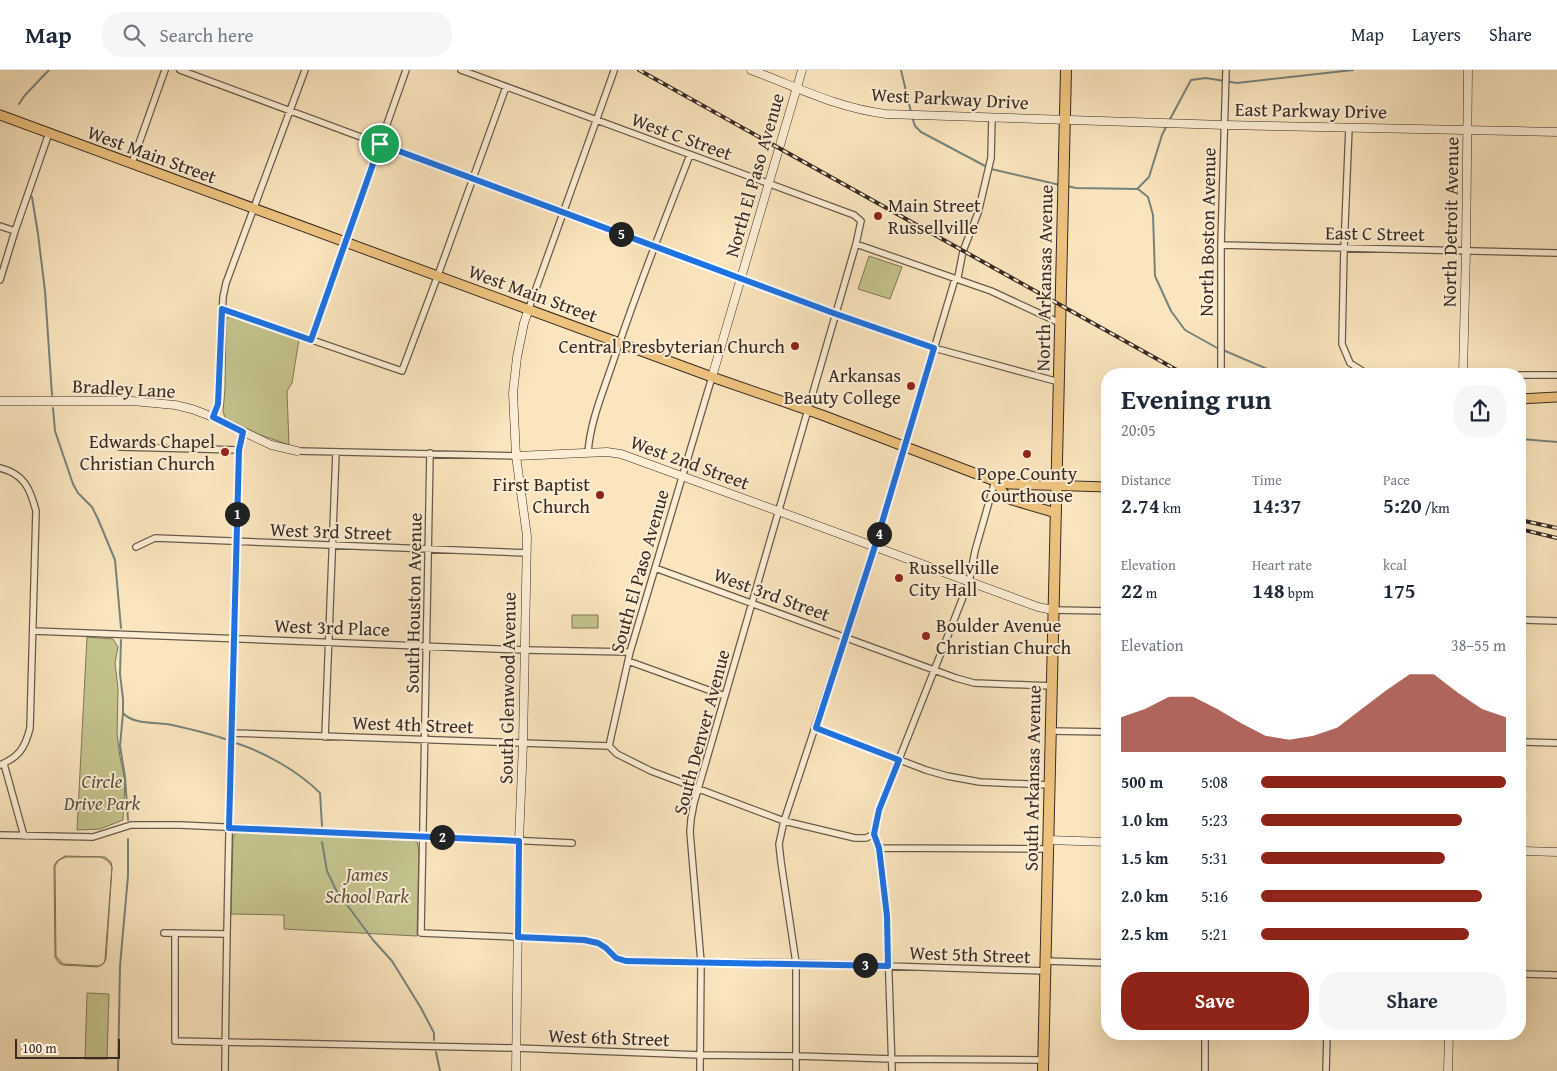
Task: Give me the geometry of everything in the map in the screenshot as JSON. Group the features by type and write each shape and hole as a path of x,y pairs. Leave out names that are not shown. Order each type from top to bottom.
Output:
{"highway":[{"name":"North Arkansas Avenue","path":"1057,486 1066,70"},
{"name":"South Arkansas Avenue","path":"1043,1071 1057,486"}],"main road":[{"name":"West Main Street","path":"0,115 529,308 712,377 807,410 995,481 1010,484 1101,487"},
{"path":"1526,399 1557,397"},
{"path":"995,481 1005,495 1012,500 1056,513"}],"street":[{"path":"132,163 165,70"},
{"path":"180,70 836,314 934,348 1059,382"},
{"path":"200,78 203,70"},
{"path":"213,417 218,404 222,309 226,283 305,70"},
{"path":"311,340 406,70"},
{"name":"West C Street","path":"461,70 854,215 861,222 856,244"},
{"name":"West Parkway Drive","path":"751,70 832,102 878,113 1065,119"},
{"name":"North El Paso Avenue","path":"712,377 802,70"},
{"name":"North Detroit Avenue","path":"1463,368 1468,70"},
{"path":"529,308 614,71"},
{"name":"North Boston Avenue","path":"1221,368 1221,245 1226,72"},
{"path":"222,309 402,371 506,87"},
{"path":"796,1071 796,963 781,862 780,844 784,821 875,546 955,279 958,277 963,251 978,213 991,158 992,117"},
{"name":"East Parkway Drive","path":"1065,119 1225,125 1557,132"},
{"path":"1349,128 1342,344 1350,363 1358,368"},
{"path":"0,280 49,133"},
{"path":"588,453 596,412 655,246 690,155"},
{"path":"0,226 15,231"},
{"path":"856,244 991,291 1060,323"},
{"name":"South Denver Avenue","path":"700,1071 701,962 690,832 691,819 856,244"},
{"name":"East C Street","path":"1221,245 1557,253"},
{"name":"South Glenwood Avenue","path":"516,1071 519,841 527,536 516,456 513,393 517,357 529,308"},
{"path":"1526,375 1557,376"},
{"name":"South El Paso Avenue","path":"609,746 630,652 712,377"},
{"name":"Bradley Lane","path":"0,402 155,402 192,408 271,445 297,451"},
{"path":"226,1071 226,934 236,542 239,450 243,432"},
{"path":"120,447 239,450"},
{"name":"West 2nd Street","path":"297,451 516,456 607,452 620,454 1038,607 1053,610"},
{"path":"325,737 336,452"},
{"name":"South Houston Avenue","path":"421,933 430,453"},
{"path":"0,468 7,469 19,476 28,485 36,511 30,728 20,752 2,765 24,836"},
{"path":"892,1071 887,916 879,848 874,834 879,810 969,582 975,551 995,481"},
{"name":"West 3rd Street","path":"136,547 155,538 527,553"},
{"name":"West 3rd Street","path":"656,568 934,671 974,683 1052,686"},
{"path":"1053,610 1101,611"},
{"path":"1526,620 1557,621"},
{"name":"West 3rd Place","path":"33,631 525,650 630,652"},
{"path":"628,661 725,696"},
{"path":"816,728 947,776 980,782 1050,785"},
{"path":"1051,731 1101,732"},
{"name":"West 4th Street","path":"231,733 609,746"},
{"path":"1526,742 1557,743"},
{"path":"609,746 617,754 651,771 784,821 855,838 866,838 874,834"},
{"path":"0,835 93,837 131,825 572,843"},
{"path":"879,848 1101,842"},
{"path":"1526,852 1557,852"},
{"path":"164,933 226,934"},
{"name":"West 5th Street","path":"421,933 584,940 598,943 616,958 626,961 888,966 1045,966 1101,963"},
{"name":"West 6th Street","path":"176,934 175,1041 516,1048 892,1060 1043,1060"},
{"path":"1526,974 1557,975"},
{"path":"1205,1040 1205,1071"},
{"path":"1326,1071 1327,1040"},
{"path":"1448,1071 1449,1040"}],"green space":[{"path":"869,256 902,267 890,299 858,289"},
{"path":"231,315 299,339 292,383 287,391 289,445 258,434 225,418 223,411 226,319"},
{"path":"572,615 598,615 598,628 572,628"},
{"name":"Circle Drive Park","path":"87,637 113,639 118,647 115,663 118,689 117,734 125,781 123,820 100,829 77,830"},
{"name":"James School Park","path":"236,831 411,839 417,842 419,851 417,936 284,929 284,915 231,914 233,838"},
{"path":"65,856 105,857 111,862 112,867 108,861 101,857 66,857 59,860 55,866 56,956 63,964 99,966 97,967 63,965 55,957 54,866 57,861"},
{"path":"112,867 106,959 104,963"},
{"path":"87,993 109,994 107,1059 85,1059"}],"waterway":[{"path":"19,104 49,70"},
{"path":"901,70 911,112"},
{"path":"1169,121 1191,80 1206,78 1237,83 1353,70"},
{"path":"912,117 915,126 921,132 987,167"},
{"path":"1138,188 1149,177 1167,125"},
{"path":"991,169 1060,185"},
{"path":"1067,186 1076,188 1138,189 1148,197 1153,215 1155,276 1171,311 1185,330 1219,349"},
{"path":"32,197 45,291 52,395"},
{"path":"1223,350 1265,368"},
{"path":"53,408 55,431 73,484 78,493 92,507 115,560 121,628"},
{"path":"1526,439 1557,442"},
{"path":"121,640 120,674 123,713 127,717 133,720 172,725 225,739"},
{"path":"123,713 120,746 125,777 128,820"},
{"path":"236,743 259,752 281,764 302,777 320,793 322,826"},
{"path":"118,1071 120,966 128,876 128,839"},
{"path":"322,842 327,871 336,890 373,940 392,961 421,1008 434,1033 434,1040"},
{"path":"436,1052 440,1071"}],"railway":[{"path":"639,70 1173,368"},
{"path":"1526,521 1557,528"},
{"path":"1526,530 1557,538"}],"place":[{"name":"Main Street Russellville","path":"878,216"},
{"name":"Central Presbyterian Church","path":"795,346"},
{"name":"Arkansas Beauty College","path":"911,386"},
{"name":"Edwards Chapel Christian Church","path":"225,452"},
{"name":"Pope County Courthouse","path":"1027,454"},
{"name":"First Baptist Church","path":"600,495"},
{"name":"Russellville City Hall","path":"899,578"},
{"name":"Boulder Avenue Christian Church","path":"926,636"}],"route":[{"path":"380,144 836,314 934,348 875,546 816,728 899,760 879,810 874,834 879,848 887,916 888,966 626,961 616,958 598,943 584,940 518,937 519,841 229,828 239,450 243,432 213,417 218,404 222,309 311,340 380,144"}]}
